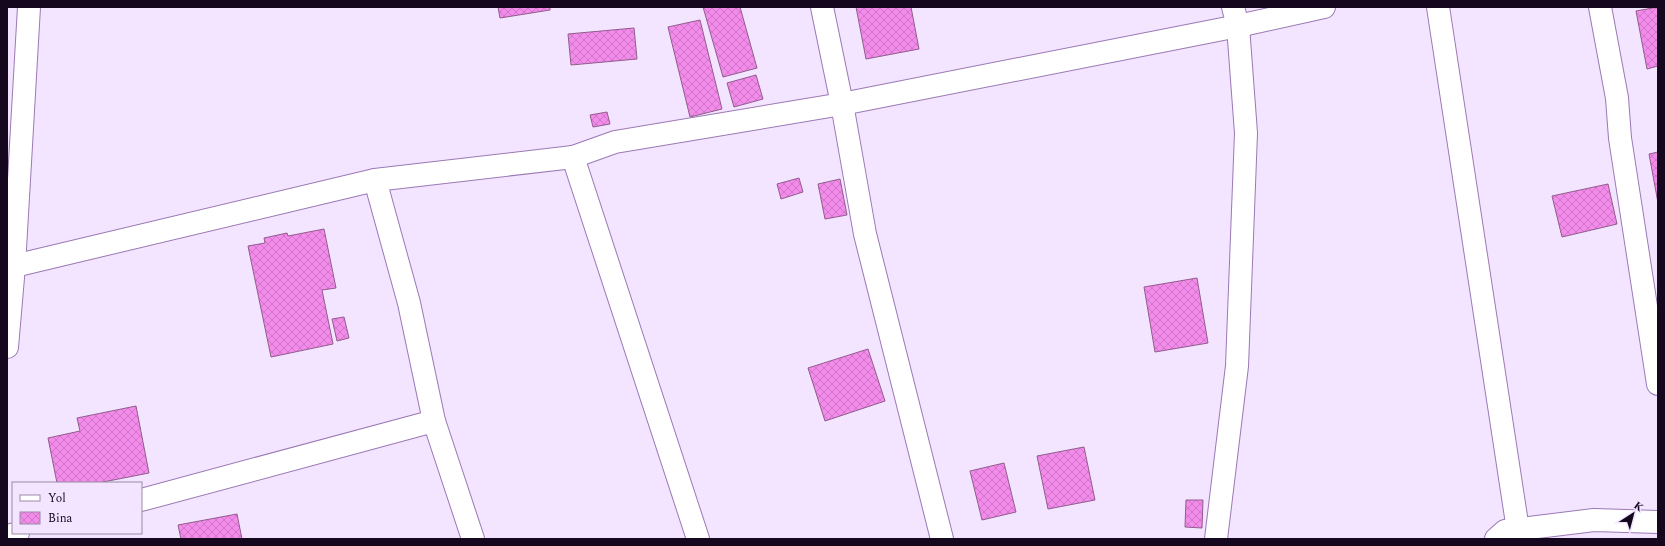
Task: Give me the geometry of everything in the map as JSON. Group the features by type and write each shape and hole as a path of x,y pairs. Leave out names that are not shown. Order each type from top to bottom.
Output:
{"street":[{"path":"7,347 14,266 29,7"},
{"path":"822,7 842,104 865,234 942,539"},
{"path":"14,266 375,180 572,157 615,142 842,104 1235,17 1324,7"},
{"path":"1438,7 1518,530"},
{"path":"1600,7 1617,98 1620,138 1652,298 1658,384"},
{"path":"1216,539 1237,366 1246,133 1235,17"},
{"path":"572,157 698,539"},
{"path":"375,180 409,303 434,422 473,539"},
{"path":"142,500 434,422"},
{"path":"1496,539 1505,531 1594,520 1658,522"}],"building":[{"path":"498,7 550,7 550,10 500,18"},
{"path":"703,7 740,7 757,68 723,77"},
{"path":"856,7 911,7 919,49 866,59"},
{"path":"1658,7 1658,66 1647,69 1636,11"},
{"path":"700,20 722,109 690,117 668,27"},
{"path":"634,28 637,59 571,65 568,34"},
{"path":"756,75 763,99 734,107 727,83"},
{"path":"607,112 610,124 593,127 590,115"},
{"path":"1658,152 1658,203 1649,154"},
{"path":"799,178 803,192 781,199 777,184"},
{"path":"840,179 847,215 825,219 818,184"},
{"path":"1608,184 1617,224 1562,237 1552,196"},
{"path":"324,229 336,288 322,290 333,344 271,357 248,246 265,243 264,238 287,233 288,236"},
{"path":"1197,278 1208,343 1155,352 1144,287"},
{"path":"344,317 349,338 337,341 332,319"},
{"path":"868,349 885,401 825,421 808,368"},
{"path":"136,406 149,473 103,482 57,482 48,438 80,431 77,418"},
{"path":"1084,447 1095,500 1048,509 1037,456"},
{"path":"1004,463 1016,512 982,520 970,471"},
{"path":"1186,500 1203,500 1202,528 1185,527"},
{"path":"237,514 242,539 181,539 178,525"}]}
